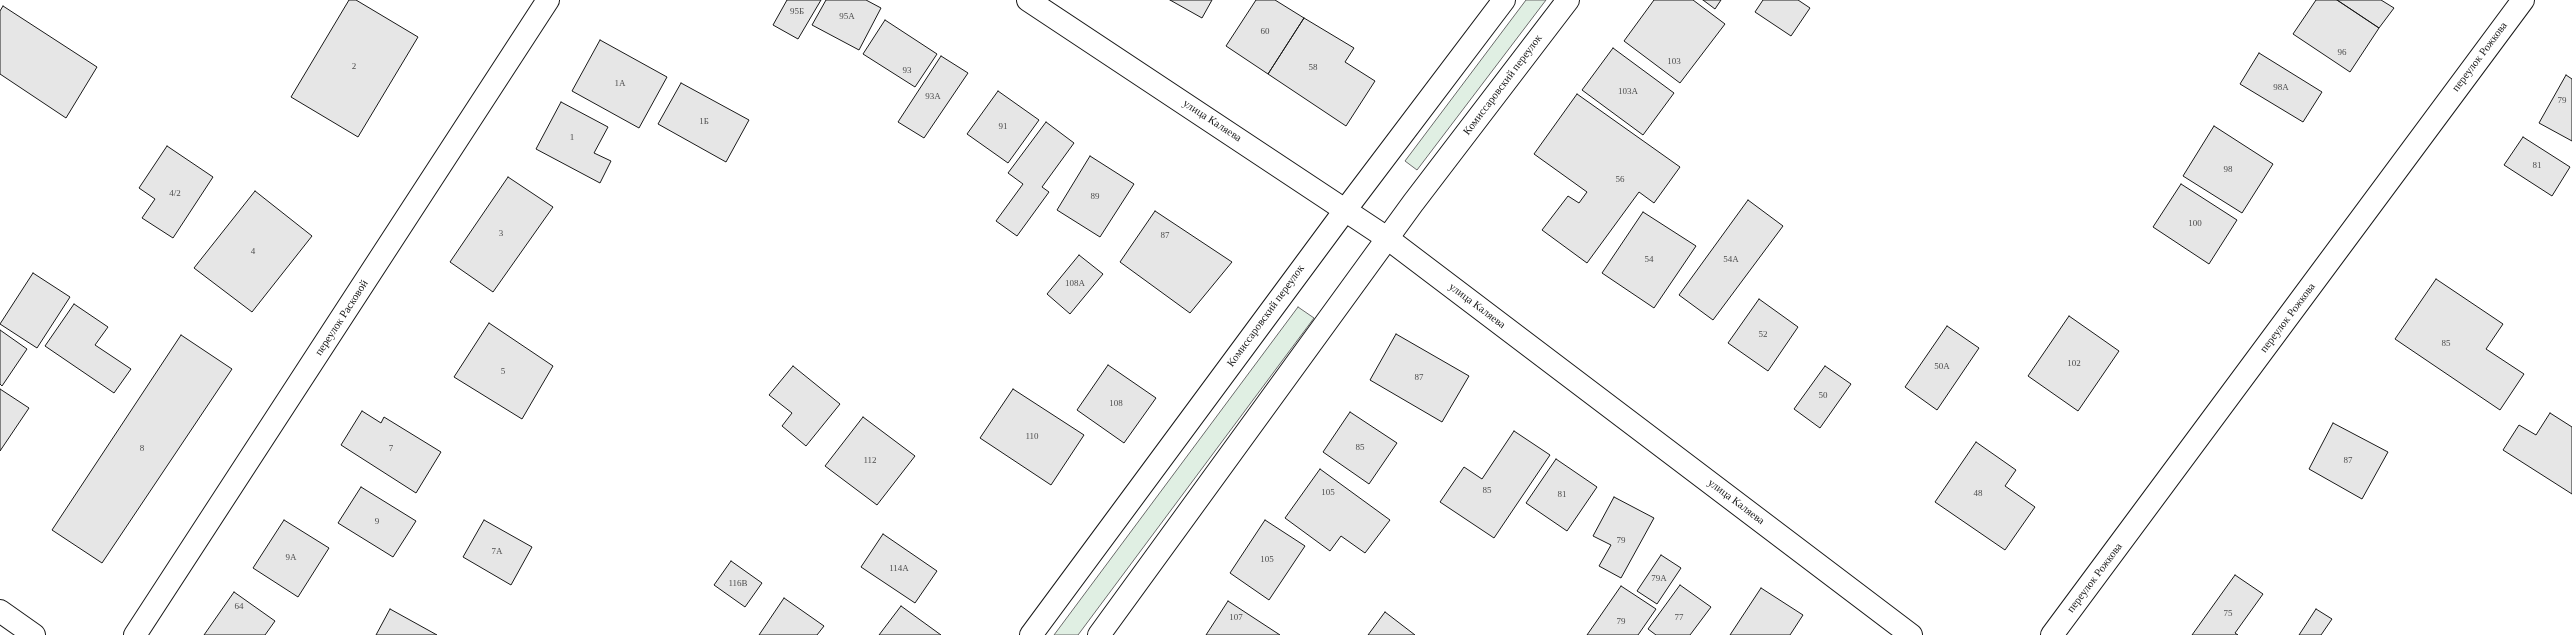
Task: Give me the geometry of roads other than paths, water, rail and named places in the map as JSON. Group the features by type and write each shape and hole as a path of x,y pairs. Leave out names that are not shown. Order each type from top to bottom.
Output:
{"street":[{"name":"переулок Расковой","path":"135,635 548,0"},
{"name":"улица Каляева","path":"1028,0 1346,209 1387,238 1911,635"},
{"name":"Комиссаровский переулок","path":"1031,635 1346,209 1504,0"},
{"name":"Комиссаровский переулок","path":"1099,635 1387,238 1568,0"},
{"name":"переулок Рожкова","path":"2052,635 2523,0"},
{"path":"0,611 34,635"}]}
